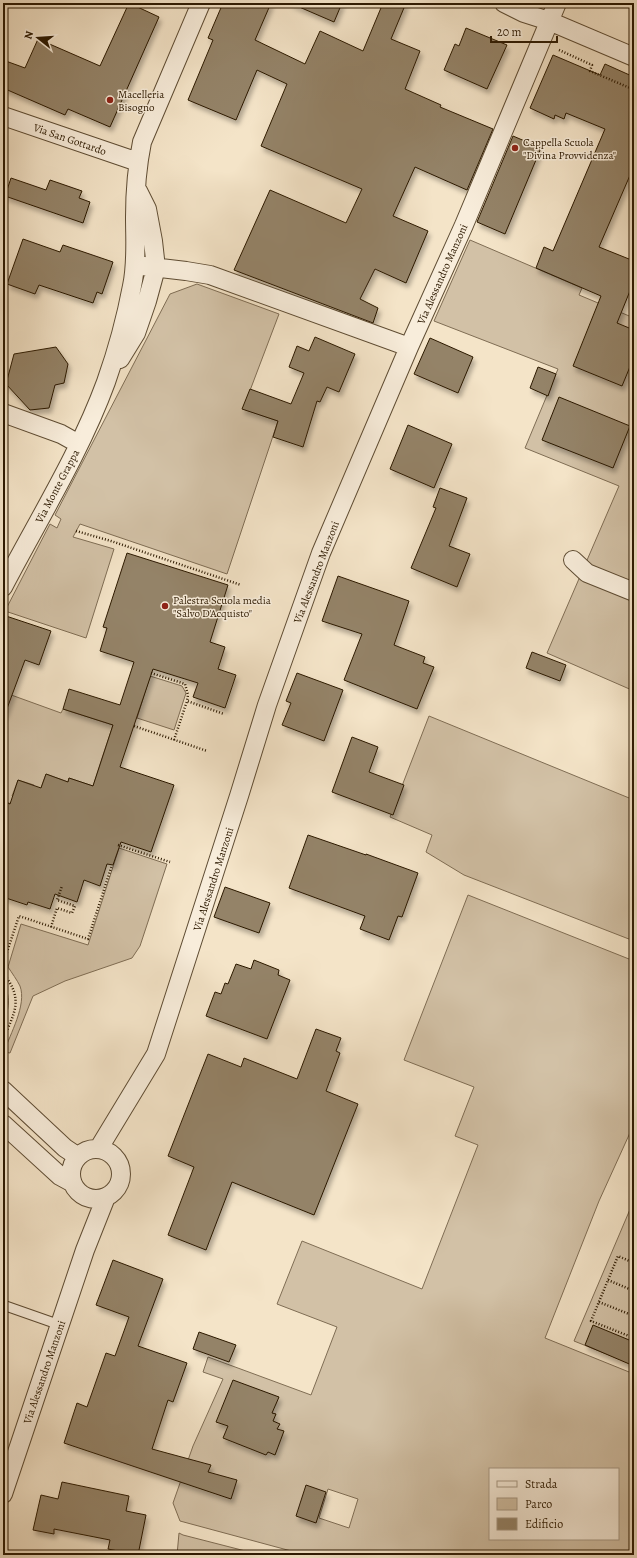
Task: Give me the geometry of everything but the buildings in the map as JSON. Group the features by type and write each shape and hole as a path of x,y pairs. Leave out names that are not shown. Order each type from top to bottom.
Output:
{"street":[{"name":"Via Monte Grappa","path":"3,587 79,444 106,382 121,334 132,286 135,265 136,185 142,142 201,3"},
{"path":"504,3 524,13 549,21 634,57"},
{"name":"Via Alessandro Manzoni","path":"99,1148 156,1054 240,796 267,705 321,553 409,347 464,225 557,3"},
{"name":"Via San Gottardo","path":"3,116 138,162"},
{"name":"Via Monte Grappa","path":"106,382 136,333 156,268 147,209 136,185"},
{"path":"135,265 210,275 409,347"},
{"path":"3,413 61,434 79,444"},
{"path":"573,560 587,573 634,592"},
{"path":"3,1090 65,1148 78,1156"},
{"path":"3,1124 60,1176 71,1182"},
{"path":"99,1148 108,1151 116,1158 120,1166 121,1178 116,1189 106,1197 94,1200 82,1196 75,1190 71,1182 71,1168 78,1156 87,1150 99,1148"},
{"name":"Via Alessandro Manzoni","path":"82,1196 86,1205 85,1250"},
{"name":"Via Alessandro Manzoni","path":"3,1494 85,1250 106,1197"}],"lane":[{"path":"3,1305 60,1325"}],"path":[{"path":"558,50 592,65 590,71 630,88 632,83 634,84"},
{"path":"76,531 241,585"},
{"path":"152,673 185,684 188,695 187,701 174,740"},
{"path":"187,701 224,714"},
{"path":"134,726 207,751"},
{"path":"118,845 170,862"},
{"path":"3,964 18,916 88,939 112,865"},
{"path":"51,927 57,908 72,913 75,906 57,900 62,886"},
{"path":"3,973 15,992 16,1008 3,1039"},
{"path":"634,1263 618,1256 591,1321 634,1338"},
{"path":"608,1280 634,1291"},
{"path":"599,1302 634,1316"}],"green space":[{"path":"470,240 582,288 579,295 634,318 634,691 547,653 619,486 525,448 558,369 434,321"},
{"path":"197,284 279,314 243,409 278,421 227,574 80,524 73,537 114,549 86,638 5,611 50,524 57,528 61,519 55,515 170,294"},
{"path":"150,676 182,686 186,693 174,730 137,718"},
{"path":"3,692 61,713 63,709 113,725 93,786 69,778 68,782 46,774 37,799 30,797 34,785 18,780 12,796 22,800 20,807 3,801"},
{"path":"429,716 634,800 634,941 464,875 426,852 432,835 390,817"},
{"path":"119,848 167,864 140,946 132,958 65,981 33,996 10,1053 4,1052 20,1010 22,994 20,986 8,967 21,924 88,945"},
{"path":"468,895 634,961 634,1124 599,1201 545,1338 634,1374 634,1555 306,1555 180,1521 173,1503 193,1446 223,1379 203,1372 208,1357 311,1395 337,1327 277,1304 302,1241 422,1289 478,1145 455,1136 474,1087 404,1060","holes":["328,1489 358,1499 349,1528 319,1518"]},
{"path":"3,982 6,987 8,1003 7,1014 3,1024"},
{"path":"634,1200 634,1365 574,1341"},
{"path":"179,1533 183,1535 261,1555 177,1555"}],"place":[{"name":"Macelleria Bisogno","path":"110,100"},
{"name":"Cappella Scuola \"Divina Provvidenza\"","path":"515,148"},
{"name":"Palestra Scuola media \"Salvo D'Acquisto\"","path":"165,606"}]}
